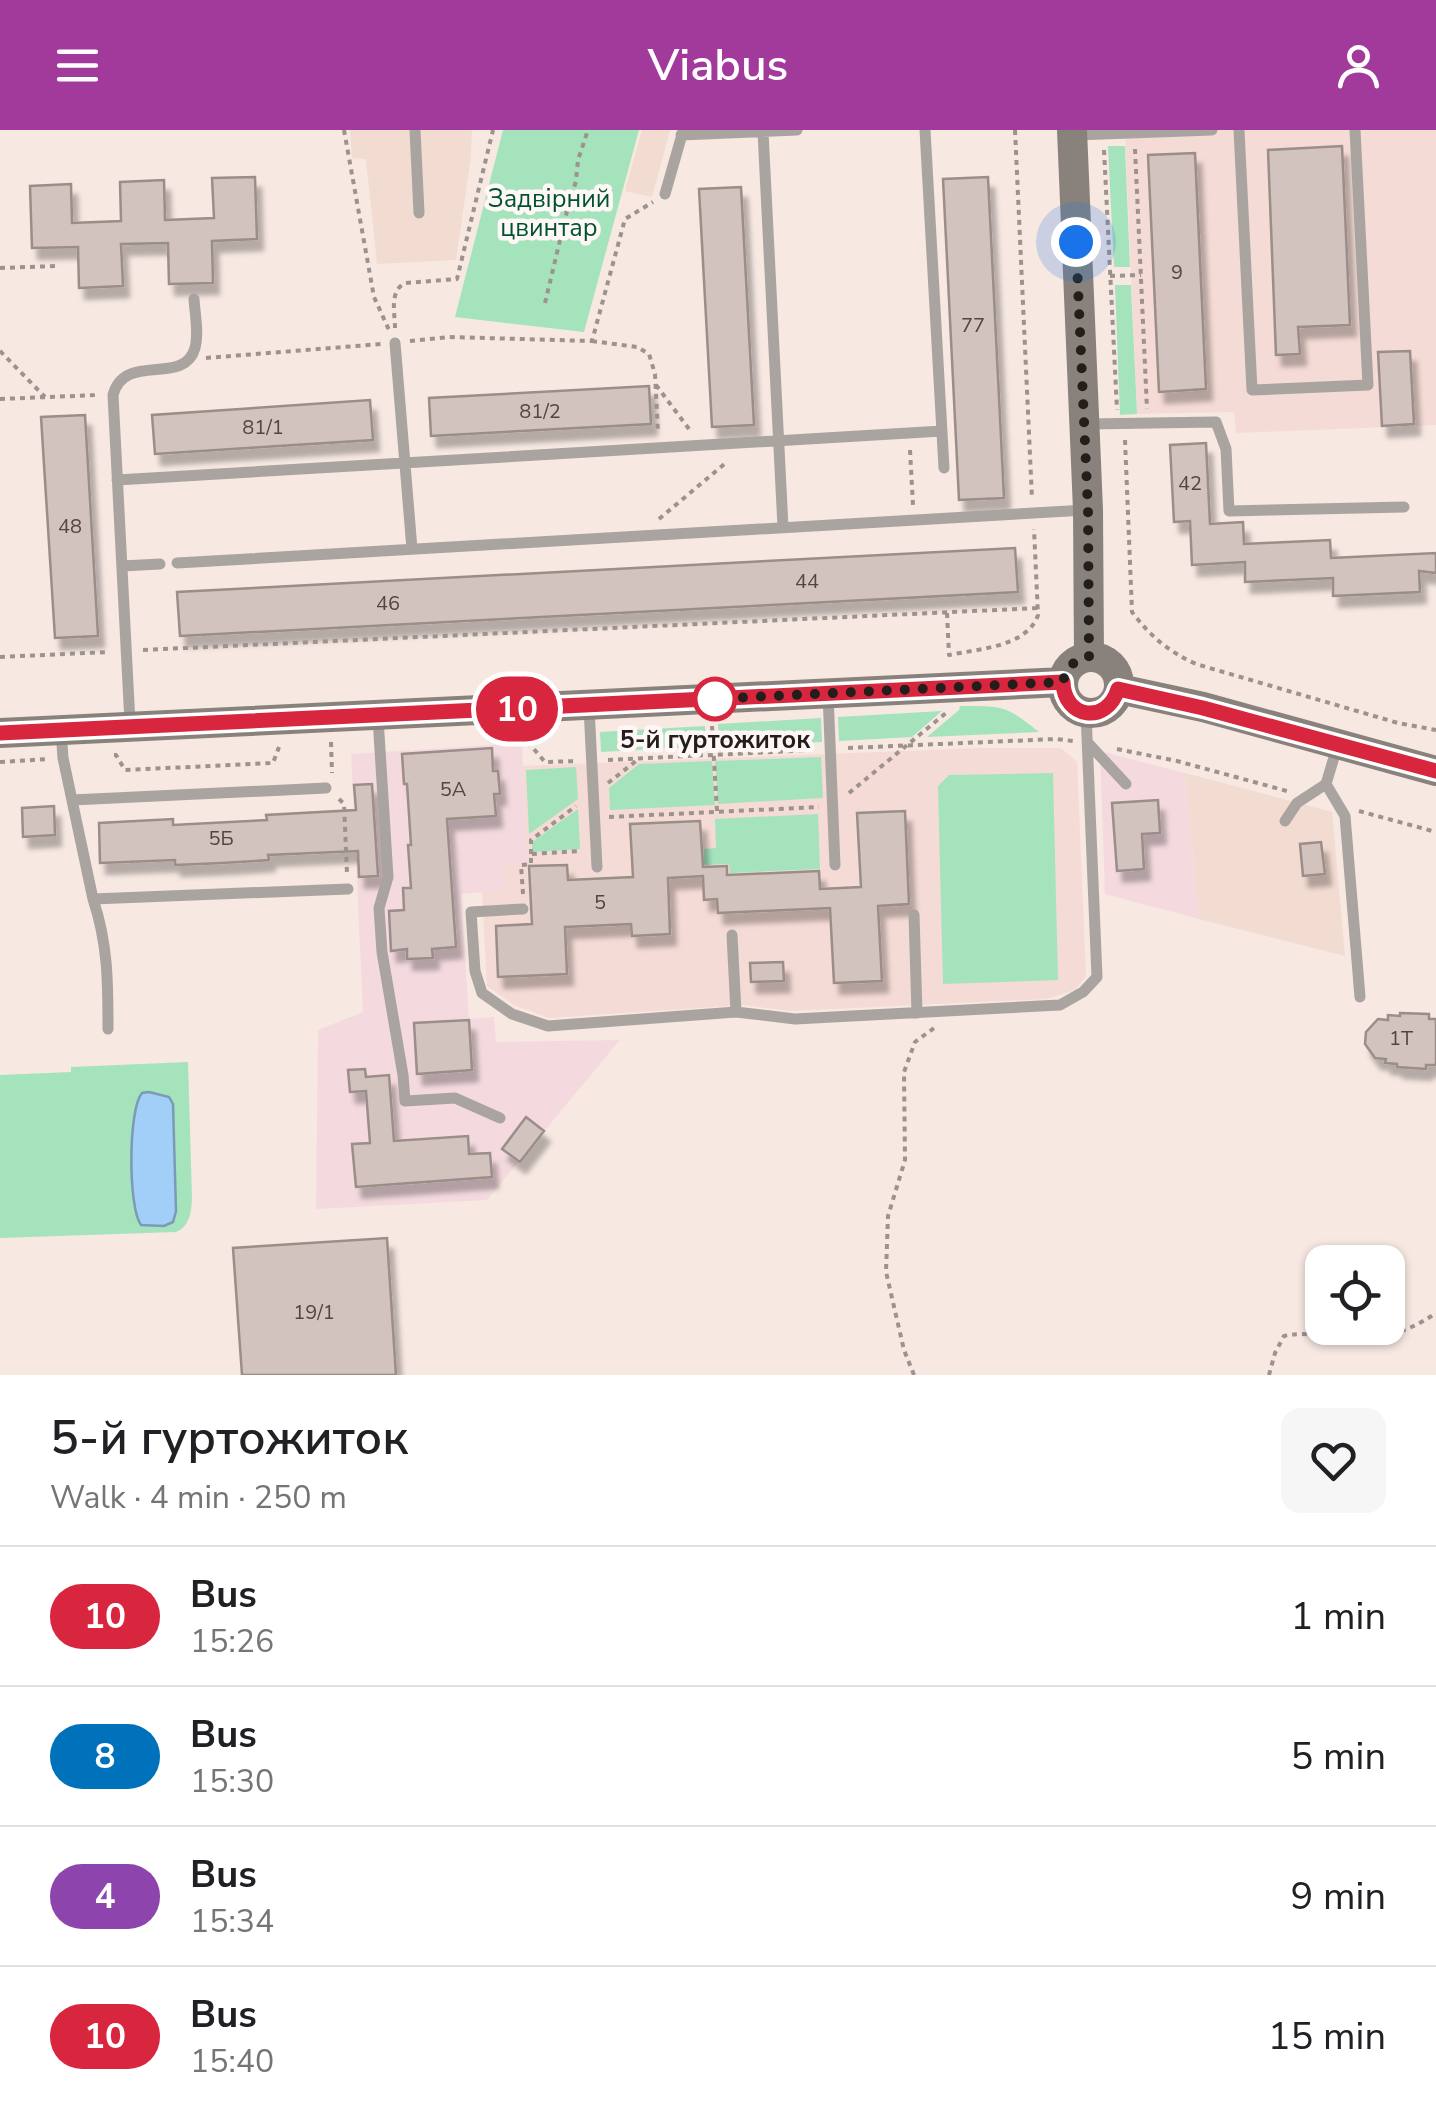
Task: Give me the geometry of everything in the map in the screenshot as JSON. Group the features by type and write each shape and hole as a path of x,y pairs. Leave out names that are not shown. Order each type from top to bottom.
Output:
{"street":[{"path":"1072,133 1088,510 1089,657"},
{"path":"1089,657 1110,664 1118,678 1118,689 1113,703 1086,728 1079,711 1064,696 1063,682 1070,666 1089,657"},
{"path":"0,733 62,744 130,727 1063,682"},
{"path":"1118,689 1436,771"}],"lane":[{"path":"415,130 419,213"},
{"path":"666,194 682,133 798,130"},
{"path":"925,130 944,468"},
{"path":"1072,133 1212,130"},
{"path":"1239,130 1252,390 1368,385 1356,130"},
{"path":"763,132 783,528"},
{"path":"130,727 113,395 124,376 181,366 190,360 196,336 194,300"},
{"path":"395,343 412,549"},
{"path":"1084,424 1216,422 1226,449 1229,511 1404,507"},
{"path":"117,480 942,431"},
{"path":"176,563 1088,510"},
{"path":"122,566 160,564"},
{"path":"828,694 836,865"},
{"path":"589,705 597,868"},
{"path":"378,716 388,877 379,908 380,938 405,1101 455,1098 500,1118"},
{"path":"1086,728 1126,784"},
{"path":"523,909 471,912 475,971 482,993 512,1014 548,1026 736,1012 794,1019 1060,1005 1083,992 1096,977 1086,728"},
{"path":"62,744 107,951 108,1029"},
{"path":"1285,822 1297,803 1326,784 1338,744"},
{"path":"1326,784 1345,816 1360,997"},
{"path":"72,800 331,790"},
{"path":"93,899 348,890"},
{"path":"914,915 917,1013"},
{"path":"732,935 736,1012"}],"path":[{"path":"344,130 374,297 395,343"},
{"path":"395,343 394,293 398,286 457,279 493,130"},
{"path":"545,303 588,130"},
{"path":"947,613 949,655 1026,634 1034,625 1038,608 1015,130"},
{"path":"1134,133 1148,424"},
{"path":"1104,134 1132,612 1146,630 1178,656 1196,664 1436,730"},
{"path":"592,341 625,219 666,194"},
{"path":"0,268 56,266"},
{"path":"1110,276 1141,275"},
{"path":"190,360 450,337 592,341 644,350 653,362 658,448"},
{"path":"0,351 45,396"},
{"path":"656,385 701,446"},
{"path":"0,400 113,395"},
{"path":"639,536 749,442"},
{"path":"910,447 914,520"},
{"path":"0,657 1038,608"},
{"path":"711,699 717,812"},
{"path":"594,818 833,806 952,708"},
{"path":"518,732 545,762 1056,740 1086,728 1177,762 1307,797"},
{"path":"331,742 331,790 344,804 348,890"},
{"path":"0,762 62,744 116,755 125,770 273,763 279,745"},
{"path":"1339,806 1436,832"},
{"path":"522,890 522,865 531,864 531,854 596,850"},
{"path":"914,1375 904,1350 886,1272 888,1216 905,1160 904,1072 915,1042 958,1010"},
{"path":"1269,1375 1274,1353 1284,1336 1301,1332 1342,1338 1384,1338 1416,1326 1436,1313"}],"shaded area":[{"path":"350,130 472,130 456,260 377,264 366,159 352,158"},
{"path":"642,130 670,130 652,197 625,191"},
{"path":"1125,130 1436,130 1436,425 1236,433 1234,412 1137,414"},
{"path":"522,743 527,862 504,890 461,894 469,1019 494,1017 496,1042 620,1040 487,1200 316,1209 318,1030 363,1012 351,754"},
{"path":"1061,748 1077,762 1086,976 1075,990 1046,999 789,1011 744,1005 549,1018 514,1005 487,986 482,892 504,890 503,864 527,862 523,766"},
{"path":"1100,751 1185,773 1199,919 1105,894"},
{"path":"1185,773 1332,812 1345,956 1199,919"}],"green space":[{"name":"Задвірний цвинтар","path":"503,130 639,130 584,332 455,317"},
{"path":"1108,146 1125,146 1130,267 1114,267"},
{"path":"1115,285 1131,285 1137,414 1120,415"},
{"path":"960,706 1003,709 1039,732 927,737"},
{"path":"942,711 912,737 839,741 838,717"},
{"path":"821,718 822,742 719,747 718,724"},
{"path":"705,726 706,746 601,752 600,732"},
{"path":"821,757 823,798 718,804 715,761"},
{"path":"712,761 715,805 610,810 609,788 639,764"},
{"path":"576,767 578,799 529,834 526,770"},
{"path":"1053,773 1058,980 943,984 938,786 949,775"},
{"path":"578,809 580,849 532,852 532,842"},
{"path":"818,814 820,869 730,873 729,864 704,865 703,849 716,848 715,819"},
{"path":"188,1062 192,1199 184,1226 176,1232 0,1238 0,1075 71,1072 71,1067"}],"water":[{"path":"142,1093 169,1097 173,1104 176,1211 173,1222 164,1226 141,1225 134,1199 134,1118"}],"building":[{"path":"1342,146 1350,325 1298,327 1300,354 1276,355 1268,150"},
{"path":"1195,153 1206,389 1159,392 1148,155"},
{"path":"255,177 257,239 212,241 213,283 169,284 168,243 121,244 123,286 79,288 78,247 32,248 30,186 71,184 72,223 121,221 120,182 164,180 165,220 214,218 212,178"},
{"path":"988,177 1004,498 959,500 943,179"},
{"path":"741,187 754,425 712,427 699,189"},
{"path":"1410,351 1414,424 1382,426 1378,352"},
{"path":"649,386 651,424 431,436 429,398"},
{"path":"370,400 373,440 155,454 152,415"},
{"path":"85,415 98,636 55,638 41,417"},
{"path":"1206,443 1210,524 1243,522 1244,544 1330,540 1331,558 1436,553 1436,573 1419,571 1420,592 1333,596 1333,578 1245,582 1245,562 1192,565 1190,521 1174,522 1170,445"},
{"path":"1015,548 1018,592 180,636 177,592"},
{"path":"492,748 500,794 494,794 496,816 447,819 456,947 432,949 433,958 407,959 407,949 391,951 389,911 404,910 403,888 411,888 402,754"},
{"path":"372,784 378,876 359,877 358,851 268,855 269,860 222,863 100,863 99,823 173,819 173,825 356,810 354,785"},
{"path":"1158,800 1160,833 1142,834 1144,869 1117,871 1112,803"},
{"path":"54,806 55,835 23,837 22,808"},
{"path":"905,811 909,904 878,906 882,981 834,983 830,908 718,913 717,899 704,900 703,876 668,878 670,934 632,936 631,924 565,927 567,974 498,977 496,926 532,924 529,866 567,865 568,880 633,877 630,824 700,821 703,867 727,866 727,875 819,871 820,889 861,887 857,813"},
{"path":"1321,842 1325,874 1303,876 1300,844"},
{"path":"783,962 784,981 751,982 750,963"},
{"path":"1429,1014 1429,1019 1436,1019 1436,1065 1426,1065 1426,1069 1397,1067 1385,1063 1386,1059 1375,1058 1365,1044 1366,1032 1378,1019 1388,1020 1388,1015"},
{"path":"469,1020 472,1070 417,1074 414,1023"},
{"path":"365,1069 366,1077 389,1075 394,1141 468,1136 469,1154 490,1153 492,1177 356,1187 352,1144 370,1143 366,1091 350,1092 348,1070"},
{"path":"526,1117 544,1131 520,1162 502,1149"},
{"path":"387,1238 396,1375 242,1375 233,1248"}],"bus line":[{"name":"10","path":"0,733 1063,682 1068,702 1086,713 1107,708 1118,689 1436,771"}],"place":[{"name":"5-й гуртожиток","path":"715,699"}],"route":[{"path":"715,699 711,699 1063,682 1070,666 1089,657 1088,510 1076,242"}]}
